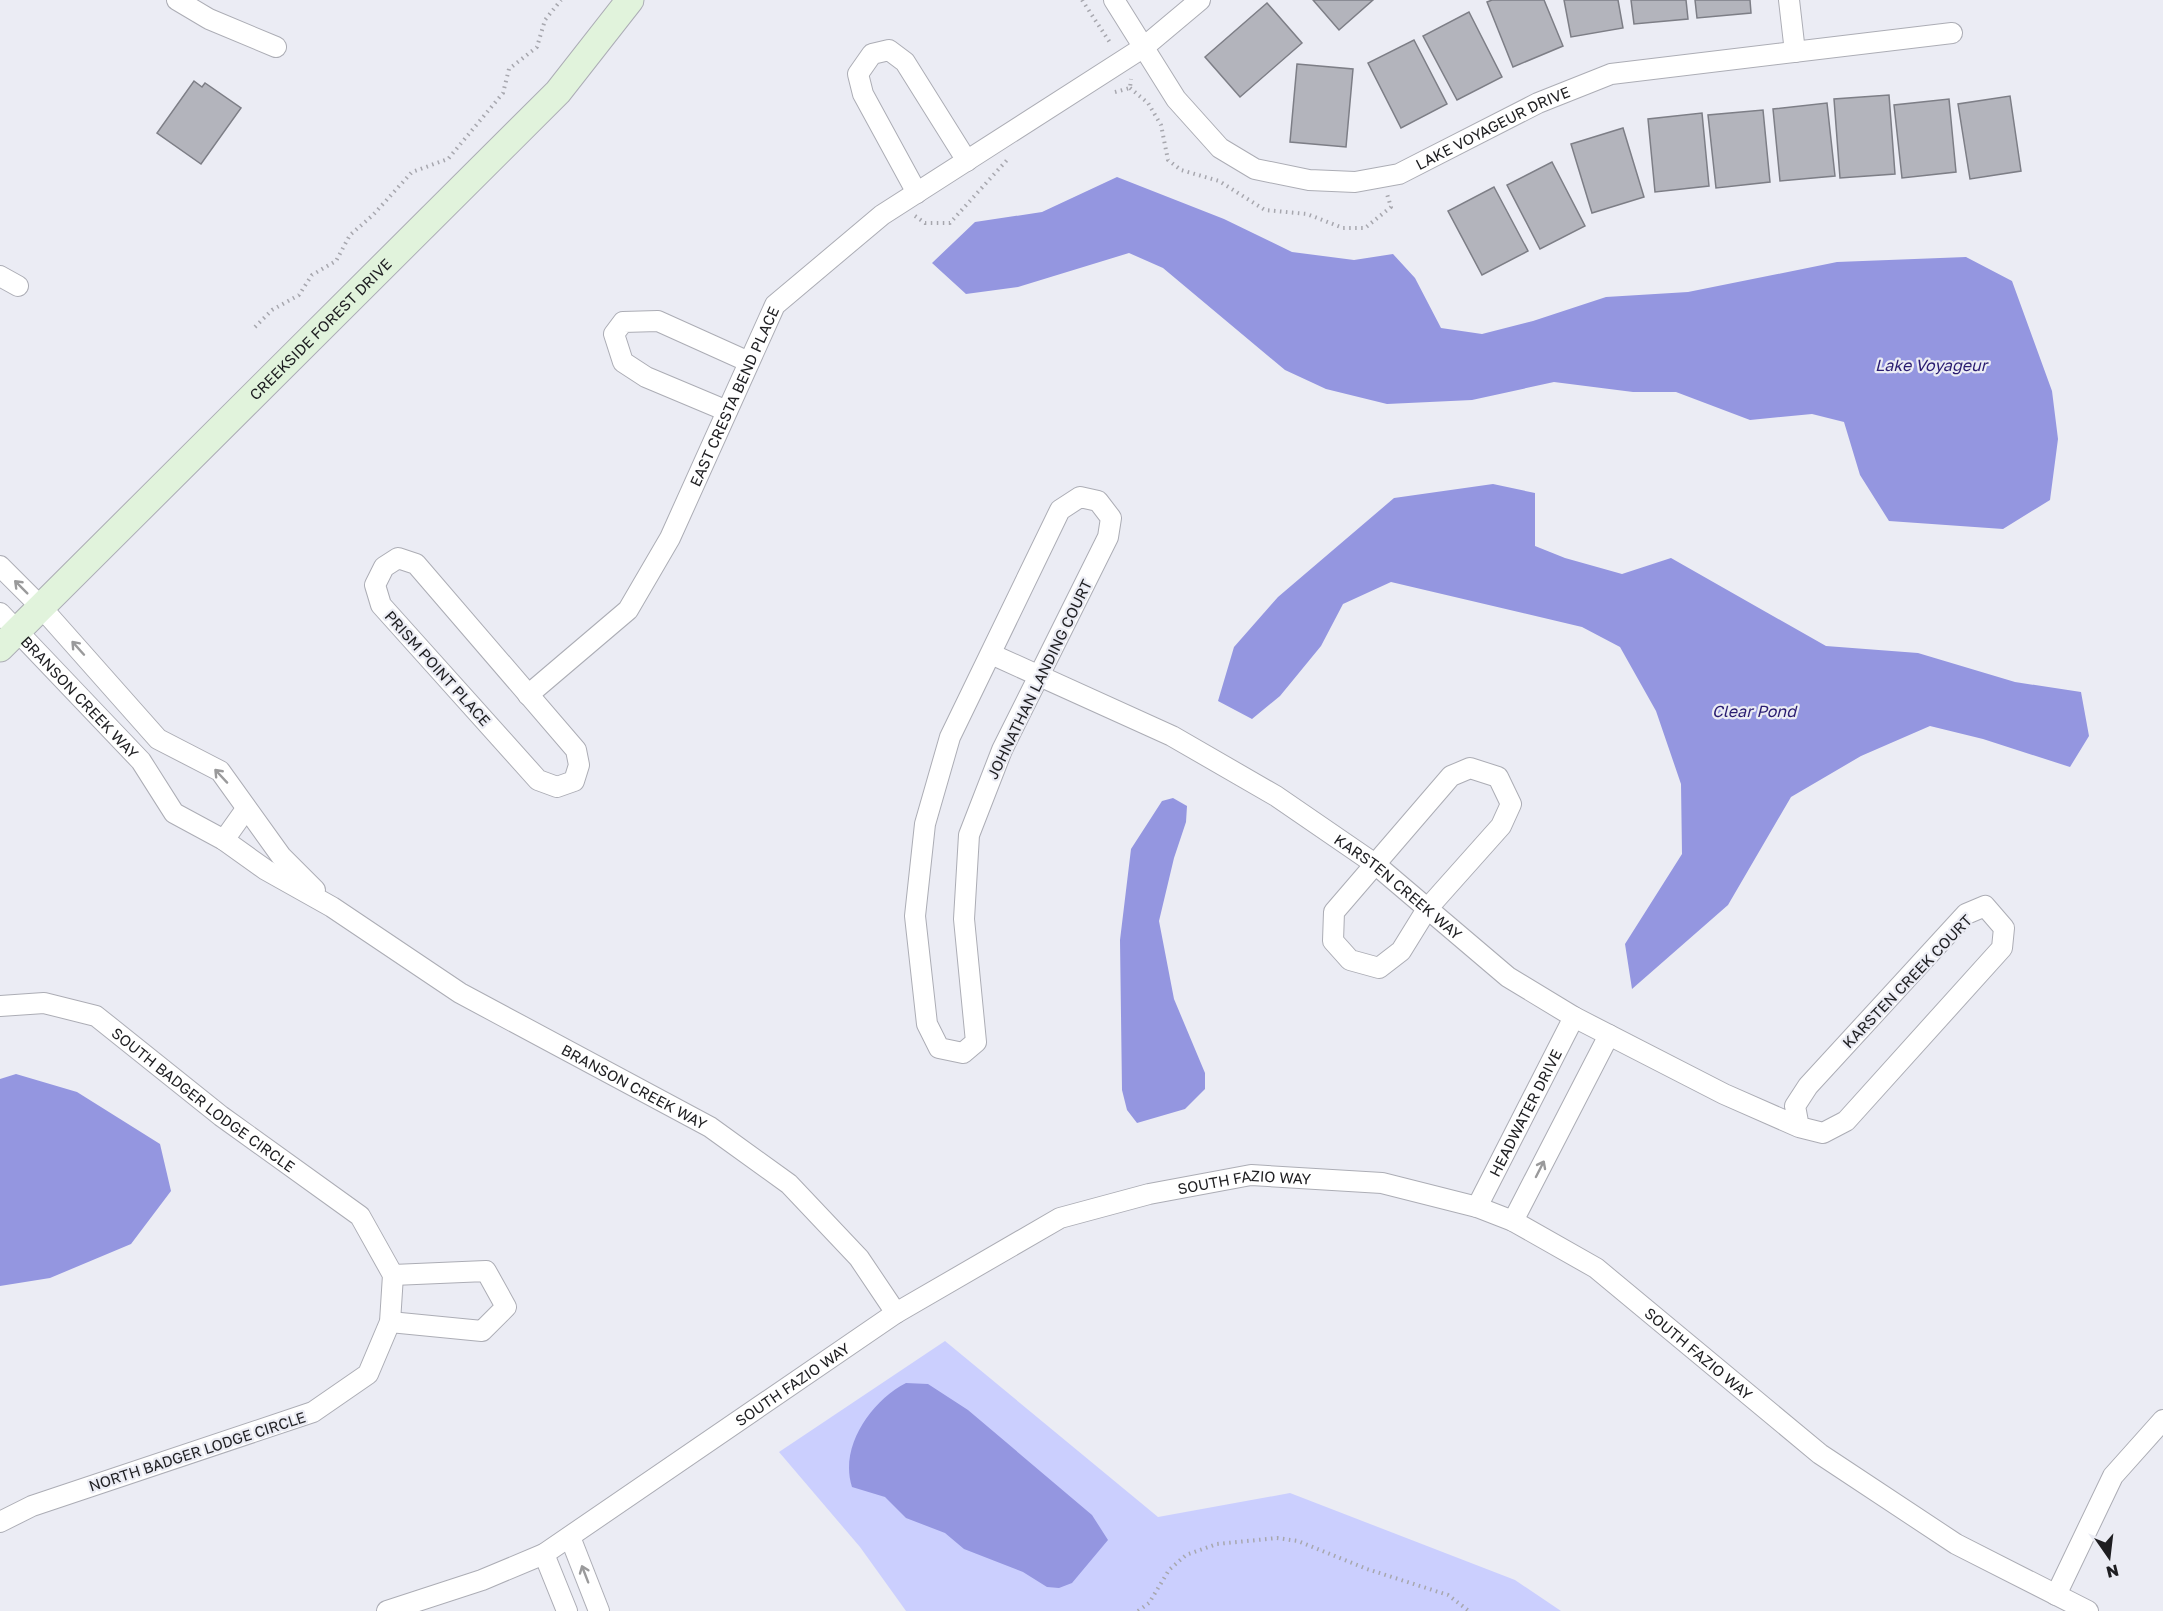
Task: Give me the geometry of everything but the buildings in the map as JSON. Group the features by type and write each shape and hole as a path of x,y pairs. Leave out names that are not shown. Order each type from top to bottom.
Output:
{"main road":[{"name":"CREEKSIDE FOREST DRIVE","path":"6,631 41,607 558,92 630,0"}],"street":[{"path":"177,0 210,19 276,47"},
{"name":"LAKE VOYAGEUR DRIVE","path":"1114,0 1176,99 1220,148 1255,169 1309,180 1355,182 1399,174 1538,103 1611,74 1952,33"},
{"name":"EAST CRESTA BEND PLACE","path":"528,695 628,610 669,538 775,305 882,215 1144,47 1200,0"},
{"path":"1789,0 1795,52"},
{"path":"917,193 863,94 858,74 872,54 889,50 905,62 967,161"},
{"path":"0,276 18,286"},
{"path":"727,411 646,377 623,362 614,334 623,322 658,321 749,362"},
{"name":"JOHNATHAN LANDING COURT","path":"1080,497 1098,501 1111,518 1108,537 1002,750 969,835 964,919 976,1042 963,1053 939,1048 927,1024 915,916 925,824 950,737 991,654 1060,510 1080,497"},
{"name":"PRISM POINT PLACE","path":"398,558 416,564 528,695 576,750 579,765 574,781 557,787 538,780 381,605 375,585 384,567 398,558"},
{"name":"BRANSON CREEK WAY","path":"0,566 41,607 158,738 220,771 281,856 332,907"},
{"name":"BRANSON CREEK WAY","path":"6,631 141,761 174,813 224,840 266,870 332,907 460,993 710,1126 789,1184 859,1258 896,1313"},
{"name":"KARSTEN CREEK WAY","path":"991,654 1172,736 1276,796 1375,864 1508,977 1574,1017 1724,1094 1799,1127"},
{"name":"BRANSON CREEK WAY","path":"141,761 158,738"},
{"path":"1470,768 1498,777 1511,804 1501,826 1427,909 1401,951 1378,968 1350,960 1333,941 1334,912 1375,864 1451,776 1470,768"},
{"path":"224,840 246,809"},
{"name":"KARSTEN CREEK COURT","path":"1984,906 2004,928 2002,948 1846,1121 1823,1132 1799,1127 1795,1106 1808,1086 1966,914 1984,906"},
{"name":"SOUTH BADGER LODGE CIRCLE","path":"0,1006 44,1003 96,1016 221,1116 360,1216 393,1275"},
{"name":"HEADWATER DRIVE","path":"1478,1207 1574,1017"},
{"path":"1513,1221 1609,1035"},
{"name":"SOUTH FAZIO WAY","path":"387,1611 482,1581 544,1554 896,1313 1060,1218 1149,1194 1251,1175 1382,1183 1478,1207 1513,1221 1596,1268 1820,1454 1956,1544 2088,1611"},
{"path":"390,1322 482,1331 506,1307 486,1271 393,1275"},
{"name":"NORTH BADGER LODGE CIRCLE","path":"0,1522 32,1506 313,1412 368,1374 390,1322 393,1275"},
{"path":"2056,1595 2113,1476 2163,1420"},
{"path":"570,1537 599,1611"},
{"path":"544,1554 567,1611"}],"path":[{"path":"255,327 272,310 299,296 312,275 336,261 350,234 373,215 412,172 448,159 503,93 510,69 537,47 546,20 561,0"},
{"path":"1138,1611 1149,1603 1168,1570 1186,1556 1217,1544 1277,1538 1319,1548 1367,1569 1448,1595 1469,1611"}],"shaded area":[{"path":"945,1341 1158,1517 1290,1493 1515,1580 1561,1611 906,1611 860,1547 779,1452"}],"water":[{"name":"Lake Voyageur","path":"1117,177 1224,219 1292,252 1354,260 1393,254 1415,278 1441,328 1482,334 1533,321 1606,297 1688,292 1837,262 1966,257 2012,281 2052,391 2058,439 2050,500 2003,529 1889,521 1860,475 1844,422 1812,414 1750,420 1676,392 1633,392 1554,382 1472,400 1387,404 1326,389 1285,370 1163,268 1129,253 1018,287 966,294 932,263 975,222 1042,212"},
{"name":"Clear Pond","path":"1493,484 1535,493 1535,546 1565,558 1622,574 1671,558 1826,646 1918,653 2015,682 2081,692 2089,736 2070,767 1983,739 1930,726 1861,756 1791,797 1728,905 1632,989 1625,944 1682,854 1681,784 1656,711 1620,647 1582,627 1391,582 1343,604 1321,646 1280,696 1252,719 1218,701 1234,647 1278,597 1394,498"},
{"path":"1173,798 1187,806 1186,822 1174,858 1159,921 1174,999 1205,1073 1205,1089 1185,1109 1137,1123 1127,1110 1122,1090 1120,940 1131,849 1162,801"},
{"path":"16,1074 77,1092 160,1144 171,1191 131,1244 50,1278 0,1286 0,1079"},
{"path":"906,1383 928,1384 968,1410 1092,1515 1108,1540 1072,1583 1059,1588 1047,1587 1023,1572 964,1549 945,1533 906,1518 885,1497 852,1487 849,1472 850,1456 861,1427 881,1401"}]}
